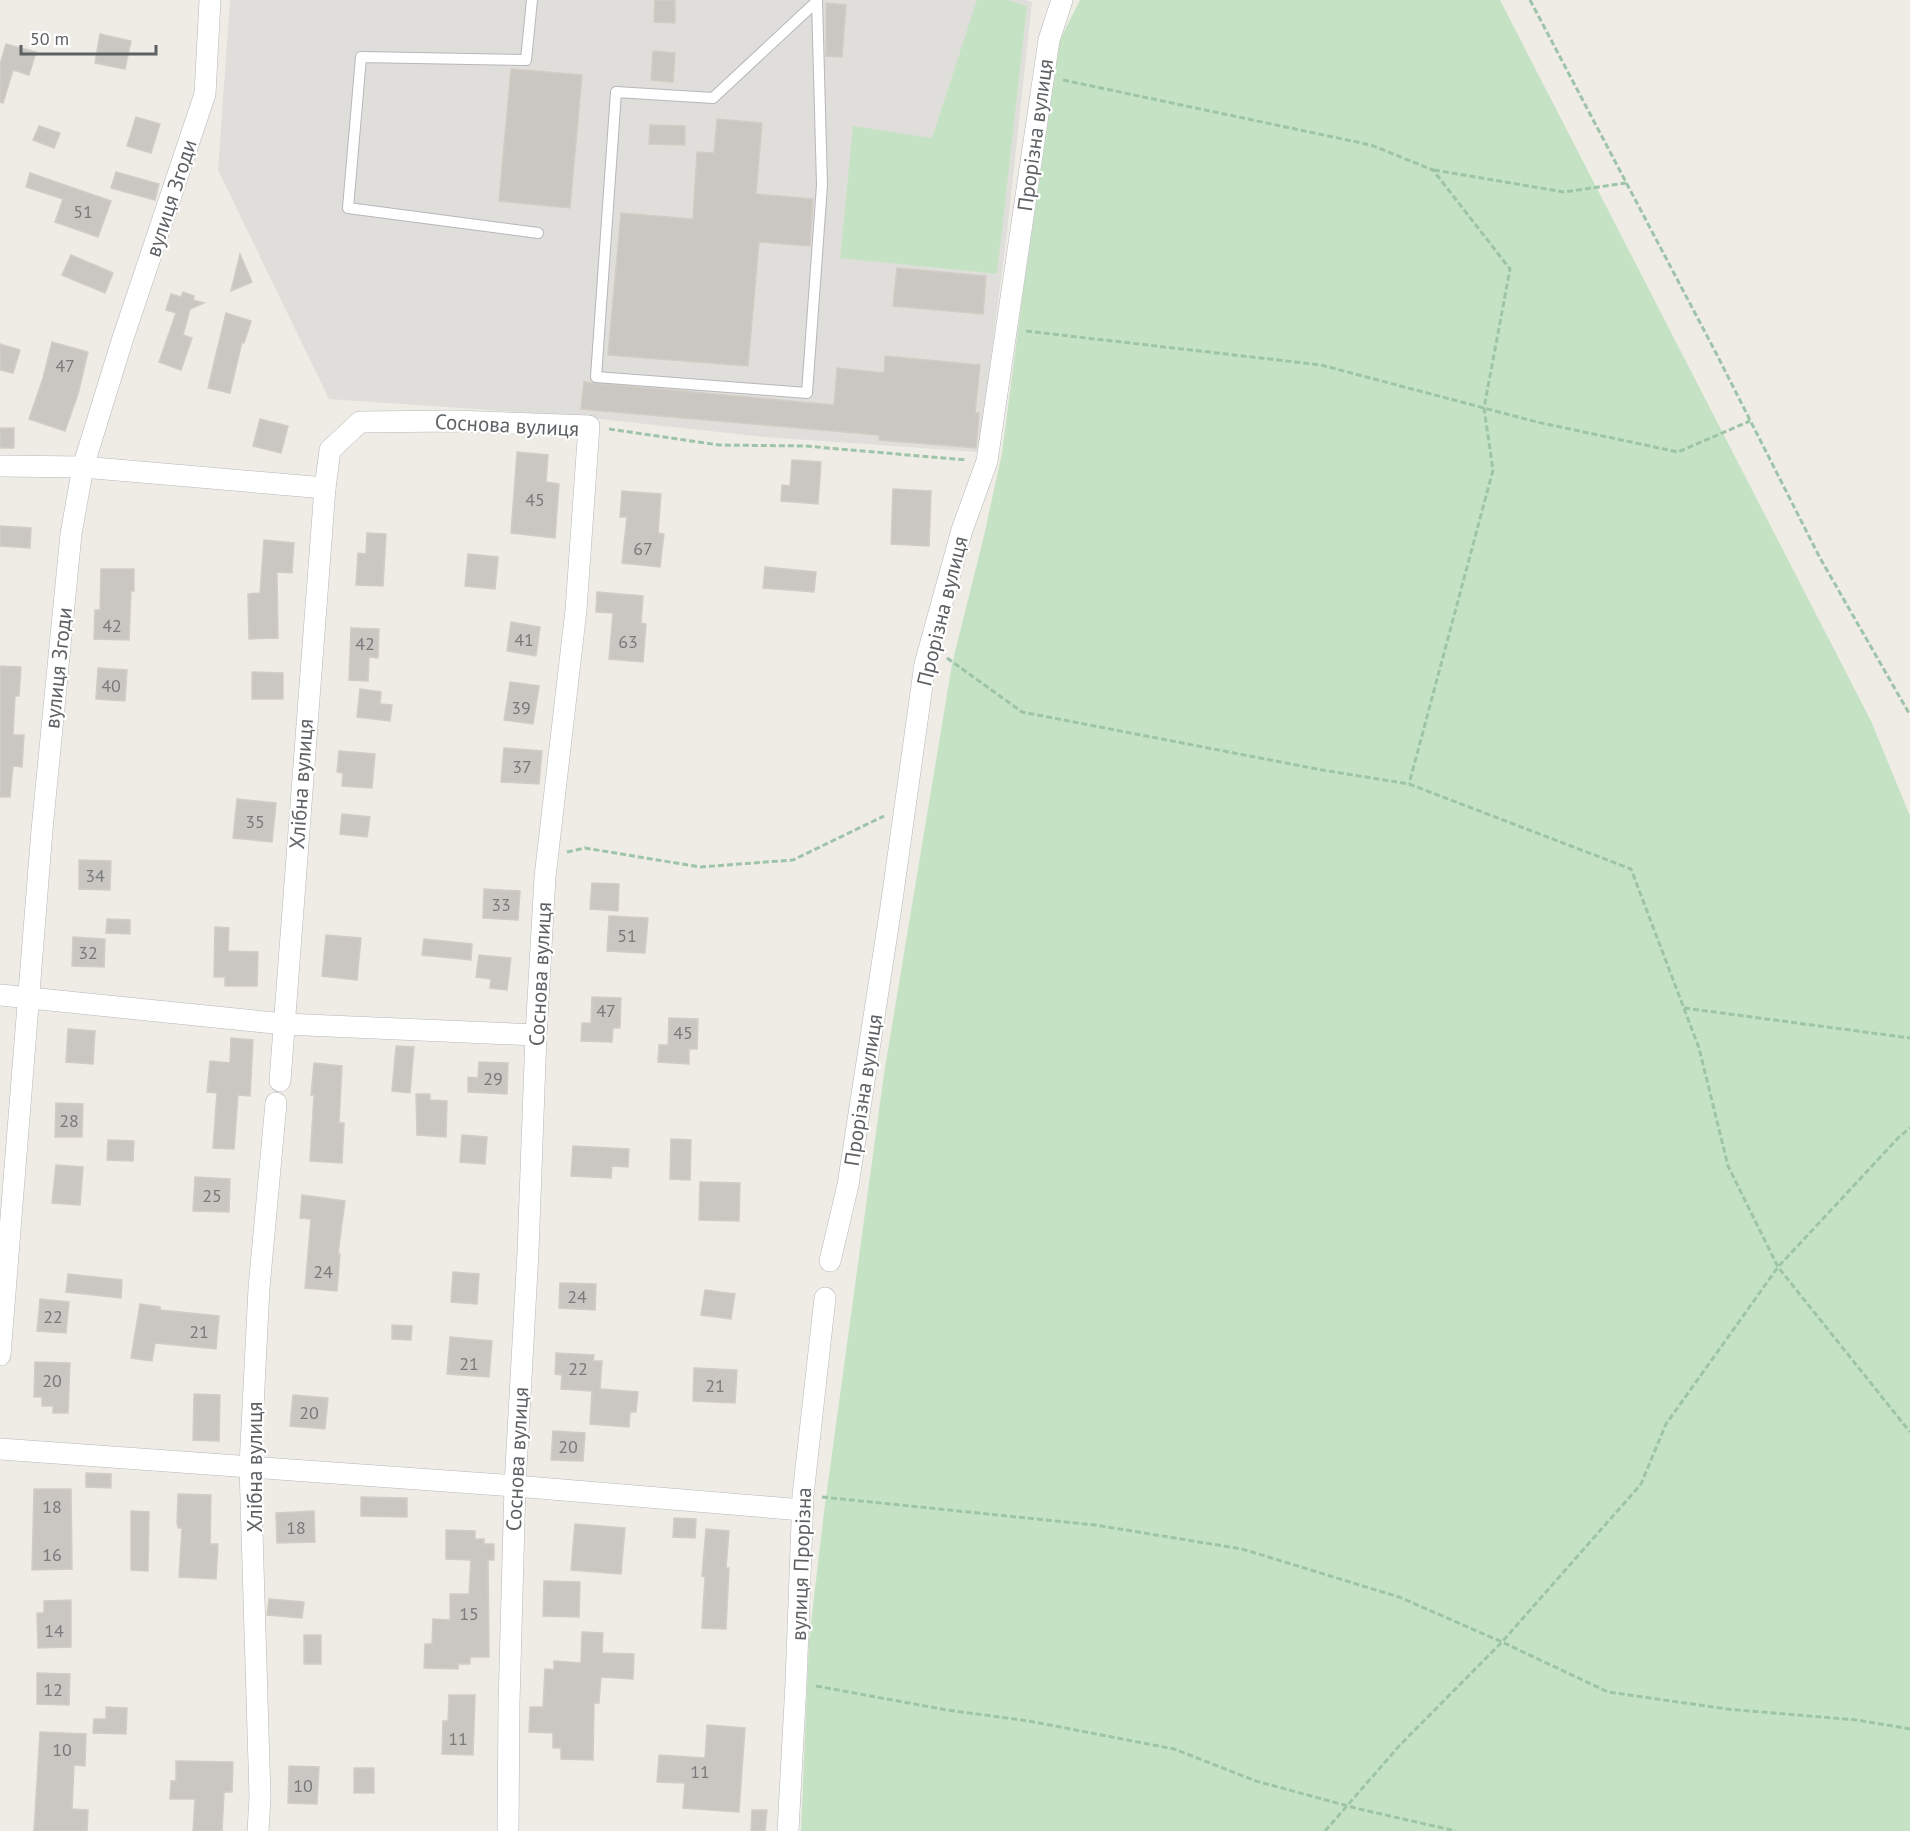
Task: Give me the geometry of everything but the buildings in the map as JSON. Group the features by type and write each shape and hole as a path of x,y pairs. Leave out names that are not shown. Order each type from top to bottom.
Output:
{"street":[{"name":"вулиця Згоди","path":"0,1355 42,830 71,534 83,467 122,341 205,94 210,0"},
{"name":"Прорізна вулиця","path":"830,1261 848,1185 928,645 962,530 987,460 1049,40 1062,0"},
{"name":"Соснова вулиця","path":"325,488 330,450 360,422 454,421 589,426 576,610 548,857 536,1035 528,1252 515,1486 508,1703 508,1831"},
{"path":"0,466 83,467 325,488"},
{"name":"Хлібна вулиця","path":"280,1081 325,488"},
{"path":"0,995 284,1024 536,1035"},
{"name":"Хлібна вулиця","path":"258,1831 260,1797 250,1466 259,1288 276,1103"},
{"name":"вулиця Прорізна","path":"788,1831 802,1503 825,1298"},
{"path":"0,1449 515,1486 802,1503"}],"lane":[{"path":"532,0 526,60 360,57 348,208 538,234"},
{"path":"816,1 822,185 807,393 596,377 616,92 713,98 816,1"}],"path":[{"path":"1530,0 1820,558 1910,715"},
{"path":"1044,76 1371,145 1433,170 1564,192 1627,183"},
{"path":"1409,784 1493,470 1484,408 1510,269 1433,170"},
{"path":"1007,328 1321,365 1537,422 1678,452 1750,421"},
{"path":"589,426 719,445 805,446 987,460"},
{"path":"928,645 1022,712 1322,770 1409,784 1631,869 1699,1048 1728,1166 1778,1267 1910,1432"},
{"path":"548,857 585,848 700,867 793,860 905,807"},
{"path":"1684,1008 1910,1038"},
{"path":"1325,1831 1400,1745 1502,1642 1641,1484 1666,1424 1778,1267 1910,1128"},
{"path":"802,1503 1095,1526 1242,1550 1399,1597 1608,1692 1727,1709 1857,1720 1910,1730"},
{"path":"796,1683 947,1710 1029,1721 1174,1749 1256,1781 1456,1831"}],"shaded area":[{"path":"230,0 1026,0 1032,2 1007,232 979,452 764,437 573,416 329,399 218,170"}],"green space":[{"path":"977,0 1008,0 1027,6 997,274 840,258 853,126 932,138"},
{"path":"1080,0 1500,0 1871,721 1910,816 1910,1831 801,1831 809,1640 824,1512 884,1074 952,664 1002,453 1060,40"}]}
